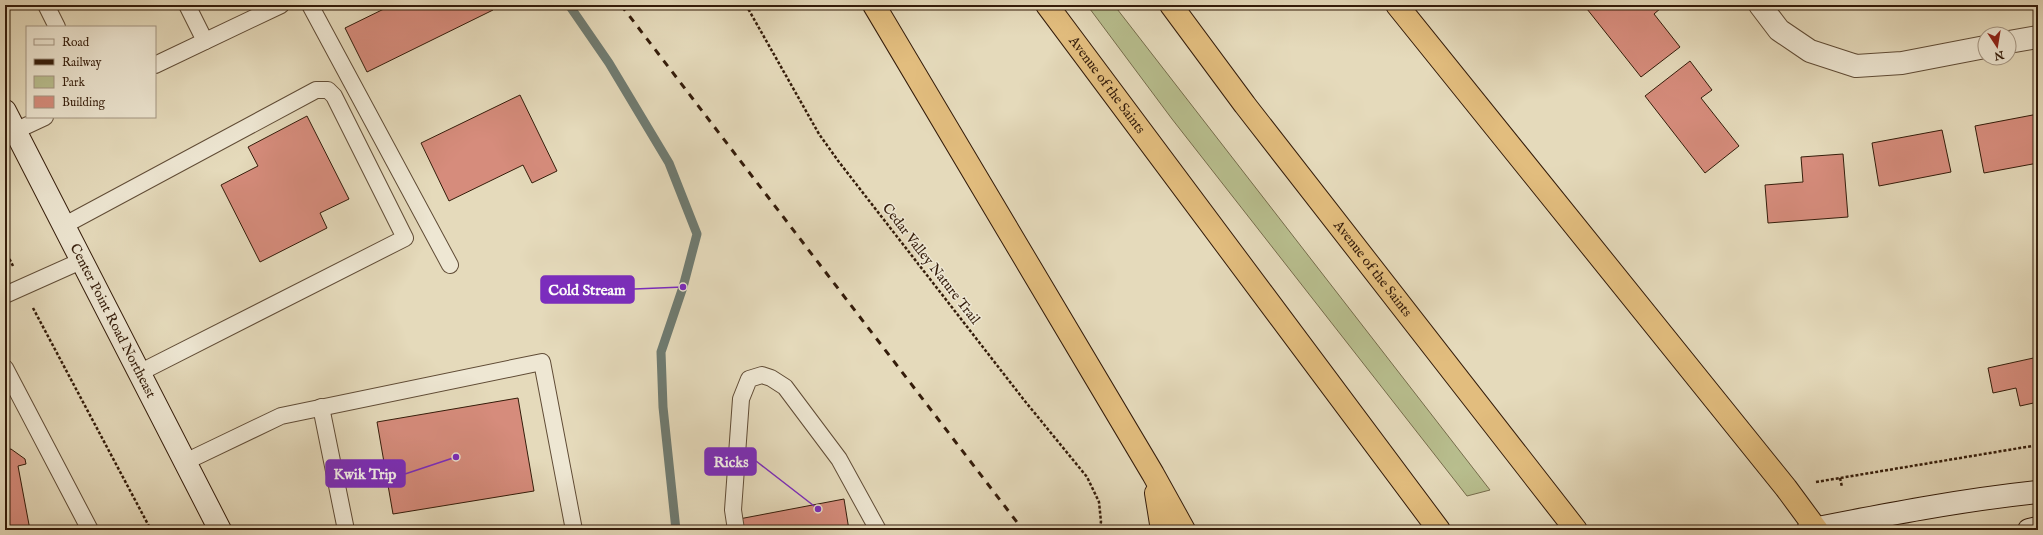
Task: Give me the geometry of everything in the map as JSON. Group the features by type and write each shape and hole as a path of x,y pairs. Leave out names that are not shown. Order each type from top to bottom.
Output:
{"highway":[{"path":"874,5 1153,474 1184,530"},
{"name":"Avenue of the Saints","path":"1047,5 1439,530"},
{"name":"Avenue of the Saints","path":"1171,5 1245,105 1576,530"},
{"path":"1397,5 1786,488 1814,530"},
{"path":"1153,474 1162,530"}],"main road":[{"path":"1760,5 1779,30 1810,52 1856,66 1902,63 1977,49"},
{"path":"2017,41 2038,37"},
{"name":"Center Point Road Northeast","path":"5,111 10,134 63,226 220,530"},
{"path":"1814,530 1849,521 1996,496 2038,492"},
{"path":"2029,530 2038,528"}],"lane":[{"path":"46,5 56,26"},
{"path":"187,5 205,41"},
{"path":"156,65 281,5"},
{"path":"310,5 450,265"},
{"path":"63,226 316,90 328,90 334,96 404,238 139,373"},
{"path":"10,134 43,118"},
{"path":"5,295 81,261"},
{"path":"185,462 281,416 542,362 574,530"},
{"path":"5,368 90,530"},
{"path":"736,530 733,510 741,398 749,379 762,375 771,378 784,387 839,459 878,530"},
{"path":"321,407 346,530"}],"path":[{"name":"Cedar Valley Nature Trail","path":"746,5 819,134 1024,400 1088,477 1099,502 1101,522 1099,530"},
{"path":"5,250 151,530"},
{"path":"1816,482 2038,445"},
{"path":"1840,478 1842,487"}],"green space":[{"path":"1087,5 1114,5 1490,490 1467,496 1172,119"}],"building":[{"path":"392,5 490,5 493,10 367,72 345,28"},
{"path":"1592,5 1659,5 1661,8 1654,14 1680,47 1641,77 1587,9"},
{"path":"1690,61 1712,90 1701,98 1739,146 1705,173 1645,96"},
{"path":"520,95 557,171 532,183 523,165 449,201 421,143"},
{"path":"2038,114 2038,163 1984,173 1975,126"},
{"path":"307,116 349,199 320,213 327,228 260,262 221,185 258,166 248,147"},
{"path":"1942,130 1951,172 1879,186 1872,143"},
{"path":"1843,154 1848,217 1768,223 1765,185 1803,182 1801,157"},
{"path":"2038,357 2038,402 2020,406 2016,388 1993,393 1988,368"},
{"path":"518,398 534,491 393,514 377,422"},
{"path":"11,449 25,459 26,464 18,466 30,530 5,530 5,450"},
{"path":"844,499 849,530 741,530 739,519"}],"waterway":[{"path":"569,5 609,63 669,163 697,234 683,287 661,352 663,407 676,530"}],"railway":[{"path":"621,5 1023,530"}],"place":[{"name":"Cold Stream","path":"683,287"},
{"name":"Kwik Trip","path":"456,457"},
{"name":"Ricks","path":"818,509"}]}
